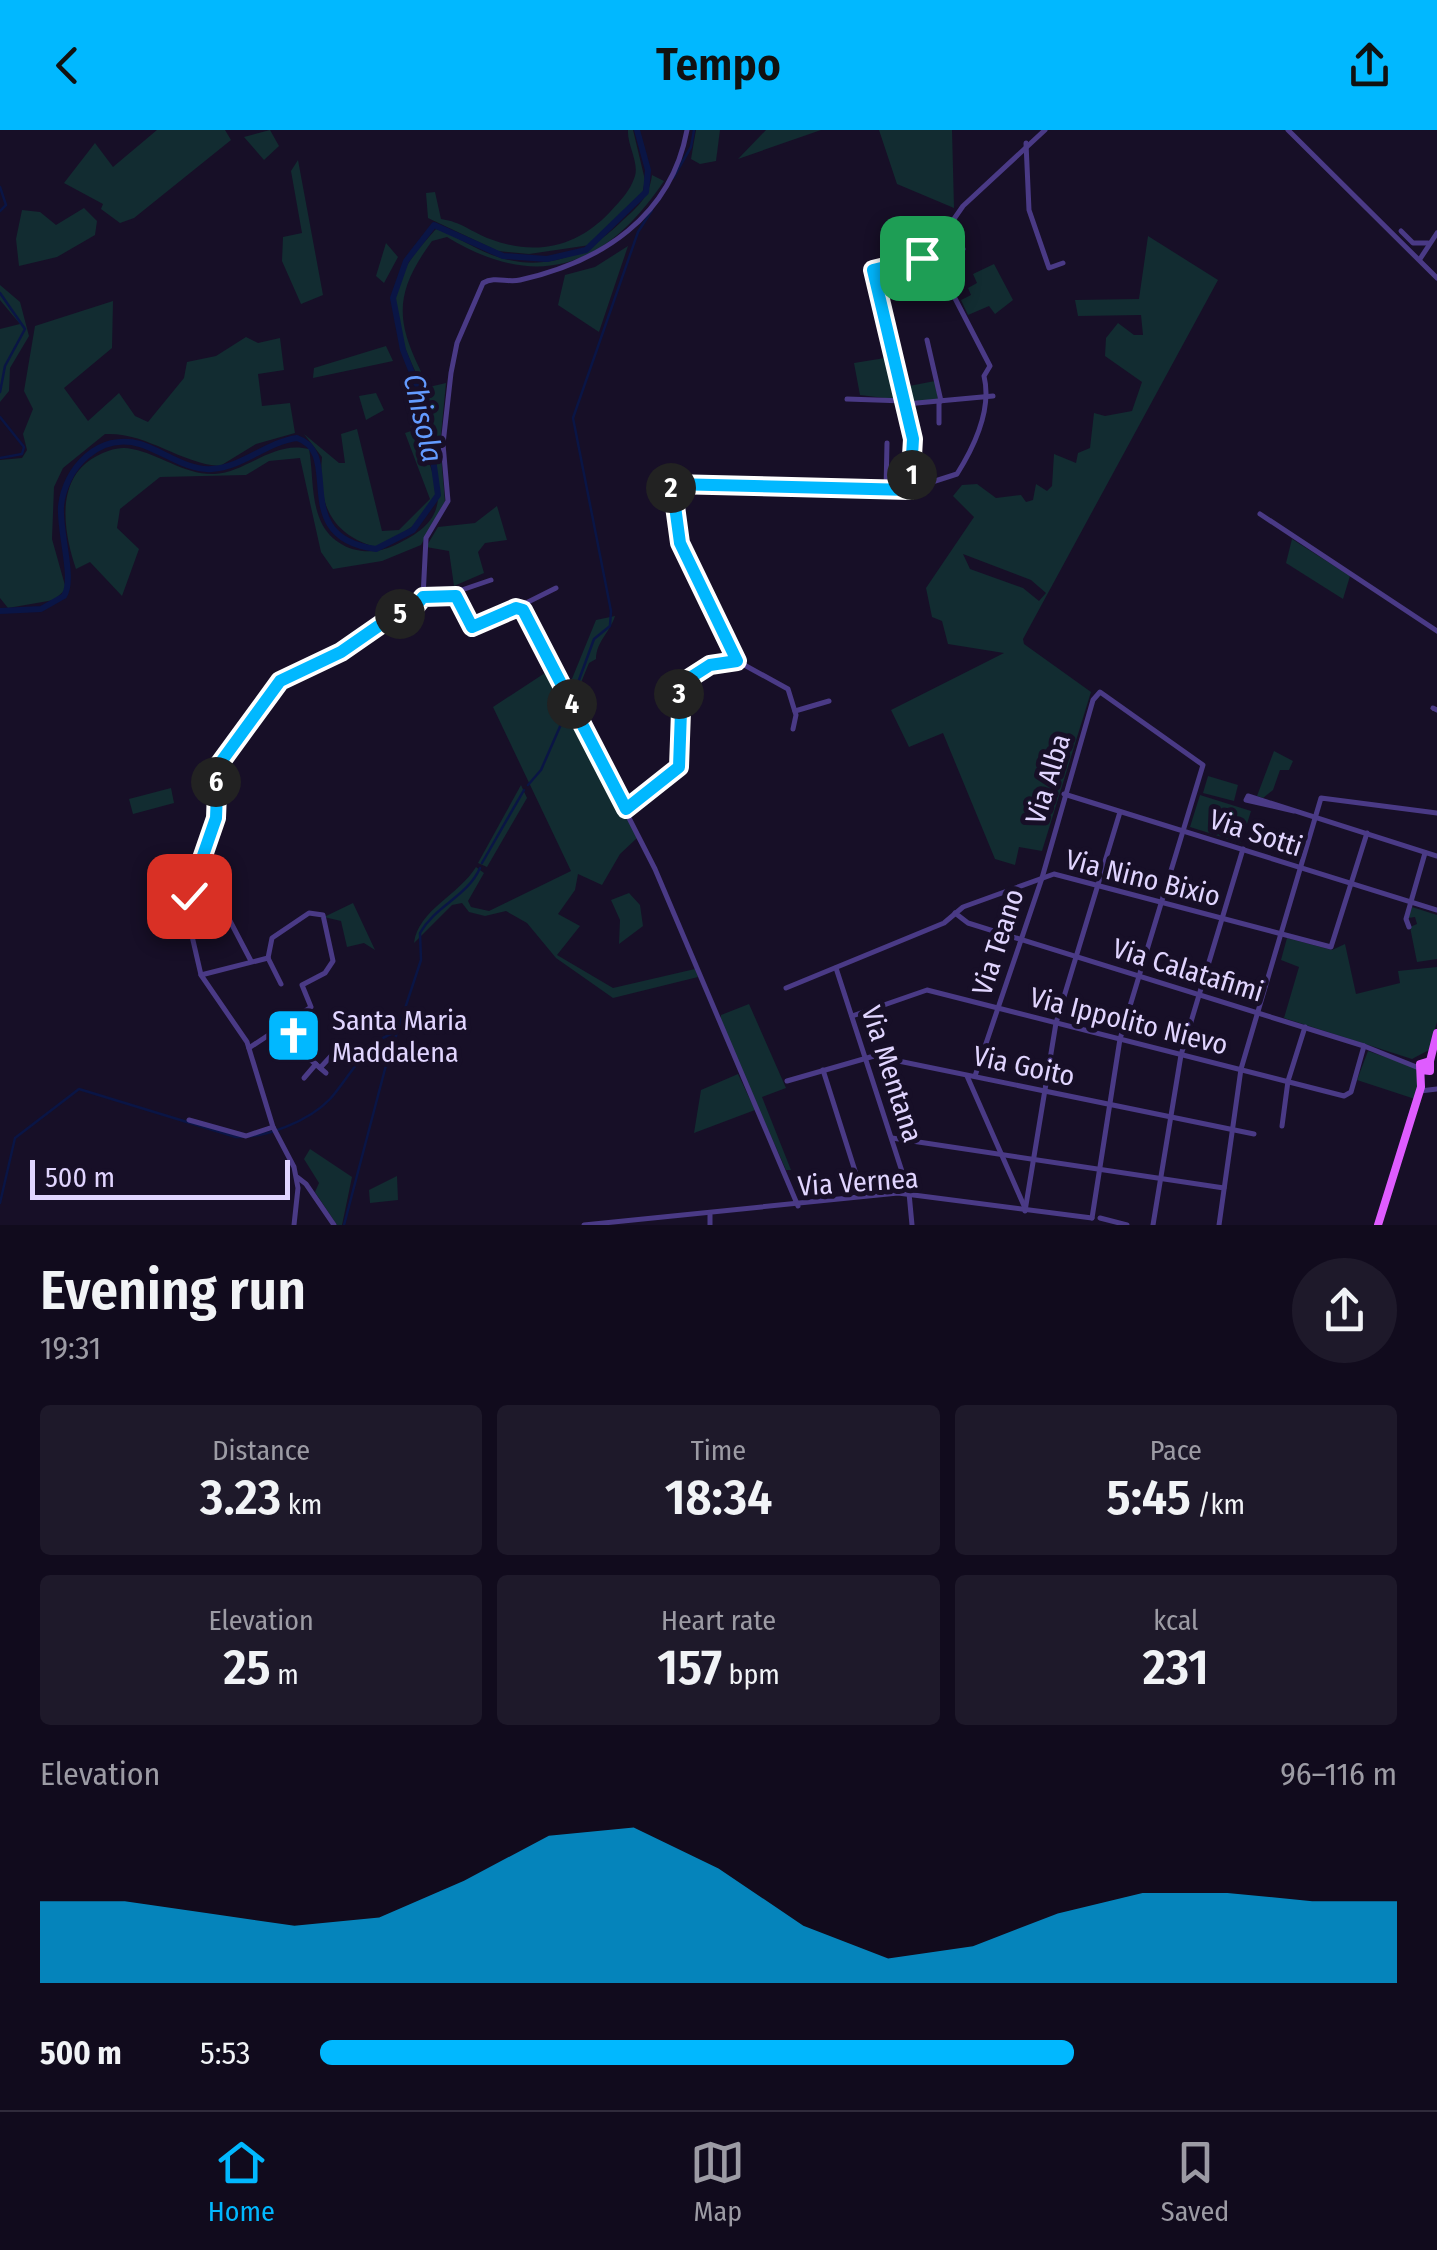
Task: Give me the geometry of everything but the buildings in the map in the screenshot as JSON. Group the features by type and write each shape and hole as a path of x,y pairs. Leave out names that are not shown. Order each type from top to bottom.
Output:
{"main road":[{"path":"1378,1225 1437,1032"}],"street":[{"path":"334,1225 297,1177 274,1130 249,1048 201,974 186,910 213,831 218,766 280,681 341,652 390,618 415,607 423,597 426,538 448,501 443,444 450,373 457,343 483,283 490,279 516,281 575,265 624,236 675,170 687,130"},
{"path":"910,490 913,439 873,270 931,254 950,222 1026,143 1044,130"},
{"path":"1288,130 1437,278"},
{"path":"1298,140 1304,130"},
{"path":"1026,143 1029,210 1049,268 1063,263"},
{"path":"950,222 964,249"},
{"path":"1401,231 1413,243 1428,243"},
{"path":"1419,260 1437,233"},
{"path":"793,730 795,711 786,688 737,661 680,543 673,482 731,489 826,486 910,490 948,480 960,471 990,395 984,376 990,364 931,254"},
{"path":"927,340 940,401 939,423"},
{"path":"847,399 906,403 990,395"},
{"path":"886,490 887,443"},
{"path":"1260,514 1437,631"},
{"path":"423,597 450,594 491,580"},
{"path":"450,594 472,627 556,588"},
{"path":"516,608 523,610 626,809 798,1206"},
{"path":"626,809 679,767 682,683 710,665 737,661"},
{"name":"Via Alba","path":"1042,878 1097,692 1203,765 1184,831"},
{"path":"795,711 830,702"},
{"name":"Via Sotti","path":"1064,794 1437,910"},
{"path":"1294,811 1246,800 1248,796 1437,856"},
{"path":"1218,1225 1241,1069 1324,796 1437,813"},
{"path":"1025,1210 1056,1024 1120,812"},
{"path":"1127,1225 1094,1220 1100,1168 1120,1040 1184,831"},
{"path":"1352,883 1367,834"},
{"path":"1154,1225 1181,1054 1243,850"},
{"path":"1409,928 1411,902 1426,852"},
{"name":"Via Nino Bixio","path":"786,988 1054,874 1331,947 1352,883"},
{"name":"Via Teano","path":"976,1076 1042,878"},
{"name":"Via Calatafimi","path":"955,913 968,923 1305,1027 1424,1068"},
{"path":"249,1048 310,1008 302,986 325,973 333,960 323,915 310,914 272,938 268,958 281,984"},
{"path":"229,919 251,962"},
{"path":"201,974 268,958"},
{"name":"Via Mentana","path":"836,968 909,1192 912,1225"},
{"name":"Via Ippolito Nievo","path":"852,1016 926,990 1344,1096 1351,1092 1364,1046"},
{"path":"1282,1126 1288,1081 1305,1027"},
{"path":"276,1031 321,1068"},
{"path":"304,1078 321,1068 332,1055"},
{"name":"Via Goito","path":"787,1081 866,1057 1254,1134"},
{"path":"822,1070 863,1196"},
{"path":"966,1074 1025,1198"},
{"path":"1420,1091 1437,1089"},
{"path":"189,1120 246,1136 274,1130"},
{"path":"892,1138 1224,1188"},
{"path":"294,1225 297,1177"},
{"name":"Via Vernea","path":"584,1225 909,1192 1094,1220"},
{"path":"710,1215 710,1225"},
{"path":"700,1225 702,1216"},
{"path":"1055,1225 1056,1216"}],"green space":[{"path":"157,130 225,130 231,140 134,218 120,223 101,209 103,204 64,183 95,143 113,167"},
{"path":"270,130 279,146 264,160 244,137"},
{"path":"628,130 633,130 645,180 642,195 590,245 529,254 498,251 428,218 426,193 435,192 441,219 490,239 524,247 570,240 598,224 631,186 636,171"},
{"path":"696,130 720,130 716,161 700,164 691,159"},
{"path":"766,130 821,130 738,159"},
{"path":"879,130 952,130 954,208 897,184"},
{"path":"298,160 323,295 301,304 282,261 283,237 302,233 291,171"},
{"path":"652,175 664,181 642,210 595,251 569,262 541,266 512,264 480,254 447,237 432,241 418,261 404,296 405,329 429,387 446,383 440,445 445,501 421,545 382,561 333,569 321,552 300,458 269,461 246,475 160,477 120,509 117,528 139,549 122,596 90,562 76,569 66,524 73,479 95,457 122,448 214,474 272,452 296,447 309,449 316,509 331,536 350,548 371,551 393,546 413,535 434,513 438,488 426,400 396,317 398,284 412,258 436,229 510,260 527,263 560,259 591,246 619,224 645,197"},
{"path":"84,208 97,221 95,235 57,257 19,266 16,239 22,210 40,212 56,225"},
{"path":"1148,236 1218,280 1023,639 1024,644 1091,692 1042,851 1019,847 1015,865 995,859 943,733 909,747 891,710 1004,653 948,644 942,621 932,617 926,588 974,517 953,496 962,485 977,484 996,498 1021,495 1026,502 1033,500 1036,484 1047,491 1052,486 1054,454 1076,463 1078,453 1090,448 1094,413 1105,416 1132,411 1142,382 1105,356 1106,338 1118,323 1134,335 1143,335 1141,315 1078,316 1075,300 1139,299","holes":["963,554 1031,580 1046,593 1039,601 1023,588 970,569"]},
{"path":"386,243 398,257 384,283 376,276"},
{"path":"628,246 599,332 558,305 565,275 595,267"},
{"path":"994,264 1013,300 995,314 989,306 968,315 961,300 971,295 968,288 977,283 973,274"},
{"path":"0,285 20,302 29,336 10,368 9,391 0,402 0,329 20,324 0,300"},
{"path":"113,301 112,348 64,388 88,421 119,393 135,416 148,422 184,378 187,362 216,356 246,337 258,343 280,338 284,370 258,374 262,406 290,403 295,433 256,444 220,466 135,438 105,434 63,468 54,487 52,539 66,589 54,600 8,608 0,598 0,460 22,458 27,450 23,434 33,409 24,391 35,326"},
{"path":"386,346 393,361 313,378 314,368"},
{"path":"891,357 901,400 860,395 854,363"},
{"path":"935,381 938,399 907,403 904,387"},
{"path":"408,392 418,411 435,494 432,505 417,523 375,547 347,533 330,514 322,488 322,457 304,434 339,463 345,463 341,434 357,429 382,531 399,530 430,499 405,433 411,431"},
{"path":"376,393 384,410 366,420 359,396"},
{"path":"497,506 507,540 485,543 478,552 484,573 454,586 449,551 426,547 438,527 475,523"},
{"path":"1292,539 1350,576 1343,599 1286,563"},
{"path":"615,616 573,702 567,691 596,620"},
{"path":"551,669 637,838 620,854 602,885 578,874 575,890 558,914 580,926 557,955 613,988 695,969 698,977 613,998 556,958 527,923 506,911 485,916 469,912 462,903 452,905 414,943 423,921 476,867 484,873 468,901 471,907 489,911 571,871 493,707"},
{"path":"1274,751 1293,761 1289,770 1280,770 1273,790 1263,798 1257,796"},
{"path":"1208,776 1238,785 1234,801 1203,793"},
{"path":"521,785 527,798 487,867 478,863"},
{"path":"171,788 174,803 133,814 129,799"},
{"path":"1200,795 1251,811 1241,843 1190,827"},
{"path":"629,893 640,905 643,926 619,944 620,920 611,900"},
{"path":"353,903 375,950 364,943 347,947 341,921 324,917"},
{"path":"1412,907 1437,915 1437,959 1417,962 1410,927 1417,924 1415,917 1408,918"},
{"path":"1287,938 1332,950 1345,944 1356,994 1400,983 1398,971 1437,967 1437,1022 1429,1050 1412,1059 1284,1018 1299,967 1281,960"},
{"path":"749,1004 786,1088 762,1097 791,1170 786,1170 721,1023 721,1015"},
{"path":"1368,1051 1417,1068 1420,1080 1415,1099 1357,1080"},
{"path":"738,1074 755,1110 694,1133 701,1090"},
{"path":"310,1149 352,1177 342,1225 337,1225 315,1192 319,1183 304,1159"},
{"path":"397,1176 398,1200 370,1203 369,1190"}],"waterway":[{"name":"Chisola","path":"0,611 41,609 64,596 68,578 61,517 64,492 87,456 111,443 140,444 184,464 212,469 297,438 311,447 317,460 325,513 333,529 349,541 376,549 413,530 438,495 426,408 403,350 393,298 406,261 434,225 503,256 547,259 586,250 646,192 648,170 637,130"},
{"path":"673,178 691,147 694,130"},
{"path":"0,187 6,205 0,211"},
{"path":"572,699 594,639 610,626 611,611 573,418 638,232 652,210"},
{"path":"0,293 25,329 5,366 0,392"},
{"path":"0,417 24,447 22,454 0,458"},
{"path":"528,785 541,770 569,706"},
{"path":"482,863 524,790"},
{"path":"344,1225 385,1069 421,960 420,933 480,868"},
{"path":"0,1203 15,1138 79,1089 236,1137 260,1135 299,1121 321,1107 377,1042 397,1032"}],"place":[{"name":"Santa Maria Maddalena","path":"293,1036"}],"route":[{"path":"189,896 216,818 218,766 280,681 341,652 390,618 415,607 423,597 456,596 472,627 516,608 523,610 626,809 670,778 682,758 682,683 704,667 737,661 680,543 671,486 676,481 731,489 826,486 910,490 913,439 873,270 922,258"}]}
